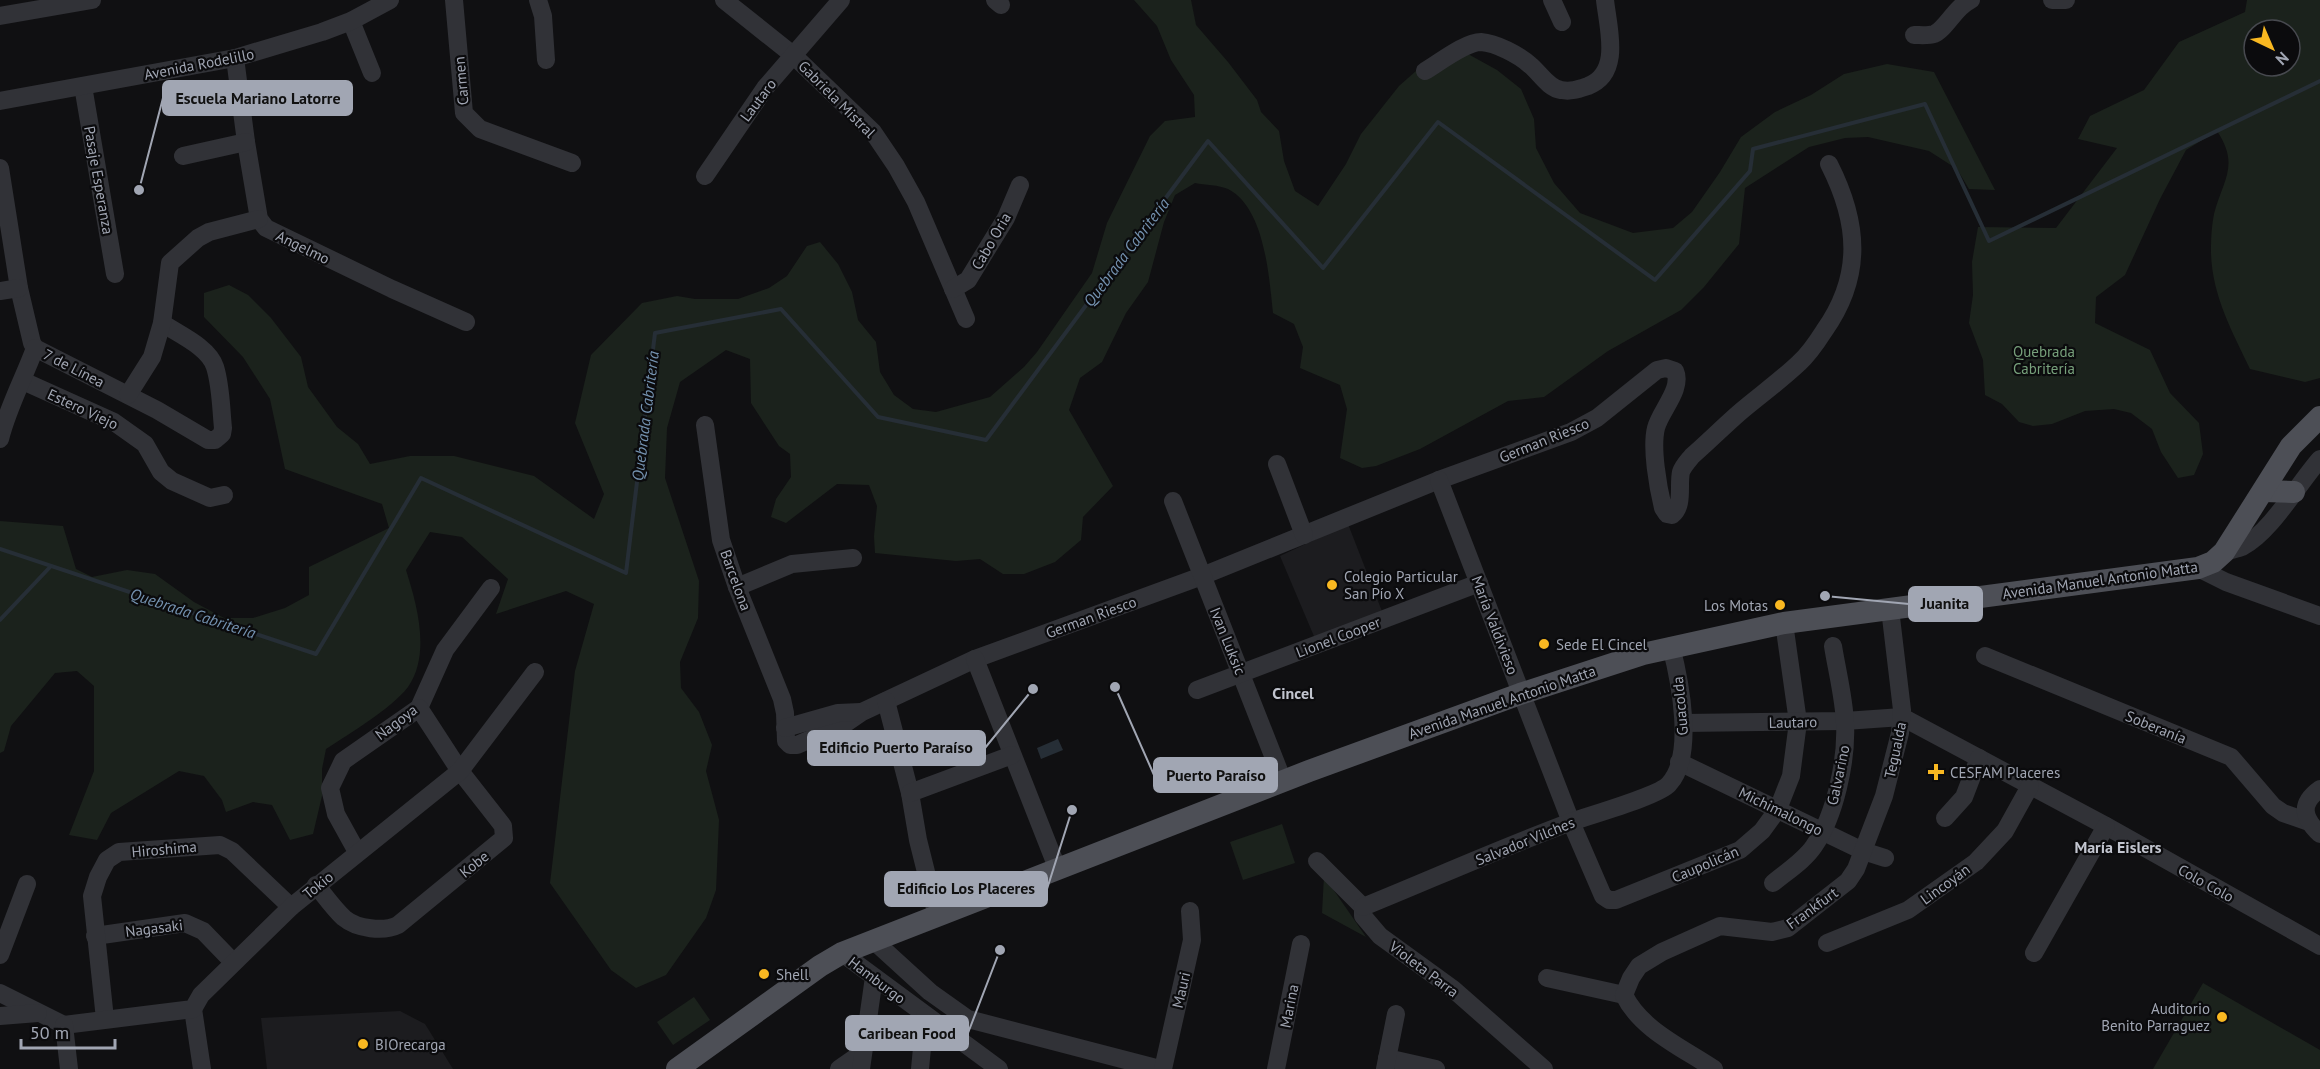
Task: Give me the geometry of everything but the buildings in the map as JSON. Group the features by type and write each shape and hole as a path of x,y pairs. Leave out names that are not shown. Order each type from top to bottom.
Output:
{"main road":[{"name":"Avenida Manuel Antonio Matta","path":"681,1068 820,966 842,953 1283,781 1520,694 1671,646 1785,623 2198,568 2213,562 2224,552 2291,446 2320,417"},
{"path":"2264,491 2294,492"}],"street":[{"path":"0,16 92,0"},
{"name":"Avenida Rodelillo","path":"0,101 235,58 300,40 351,21 390,0"},
{"name":"Carmen","path":"454,0 464,113 480,129 572,163"},
{"path":"538,0 543,16 546,60"},
{"name":"Gabriela Mistral","path":"724,0 793,55 873,132 891,157 916,202 966,319"},
{"name":"Lautaro","path":"705,176 756,100 841,0"},
{"path":"1552,0 1562,22"},
{"path":"1425,71 1471,43 1479,42 1519,56 1550,85 1560,90 1571,91 1595,83 1608,69 1611,52 1605,0"},
{"path":"1914,35 1938,32 1971,0"},
{"path":"2052,0 2066,0"},
{"path":"351,21 372,73"},
{"path":"129,395 152,357 162,323 170,262 198,238 209,232 260,219 246,142 235,58"},
{"name":"Pasaje Esperanza","path":"83,86 115,274"},
{"path":"183,156 246,142"},
{"name":"German Riesco","path":"785,728 786,741 790,745 797,745 843,725 862,712 975,659 1202,576 1439,480 1584,426 1657,370 1671,369 1677,375 1676,385 1657,425 1654,439 1663,508 1667,514 1672,514 1677,511 1682,470 1692,456 1800,363 1834,318 1844,298 1851,277 1853,247 1849,220 1836,177 1829,164"},
{"name":"7 de Línea","path":"0,168 19,288 35,348 129,395 212,441 222,435 223,428 215,366 197,346 162,323"},
{"name":"Cabo Oria","path":"953,289 968,280 1006,218 1020,185"},
{"name":"Angelmo","path":"260,219 266,228 276,234 466,321"},
{"path":"0,291 19,288"},
{"path":"0,439 3,416 23,381 35,348"},
{"name":"Estero Viejo","path":"23,381 114,422 145,444 160,472 172,481 210,498 224,495"},
{"name":"Barcelona","path":"705,426 721,540 736,587 782,699 786,713 785,728"},
{"path":"2224,552 2242,547 2257,535 2320,459"},
{"path":"1277,464 1304,536"},
{"name":"María Valdivieso","path":"1439,480 1570,822 1603,896 1609,900"},
{"name":"Ivan Luksic","path":"1173,501 1283,781"},
{"path":"736,587 792,564 853,558"},
{"path":"2198,568 2226,582 2320,616"},
{"name":"Lionel Cooper","path":"1197,690 1479,583"},
{"name":"Nagoya","path":"357,852 336,814 330,788 343,761 419,708 444,650 491,588"},
{"name":"Tegualda","path":"1863,851 1893,764 1902,717 1890,609"},
{"name":"Caupolicán","path":"1609,900 1616,900 1740,850 1762,831 1778,809 1791,776 1798,722 1785,623"},
{"name":"Guacolda","path":"1671,646 1677,670 1684,723 1684,743 1678,764"},
{"name":"Galvarino","path":"1773,883 1806,856 1822,831 1840,776 1846,739 1833,646"},
{"name":"Soberanía","path":"1985,656 2231,757 2273,806 2314,828"},
{"path":"975,659 1058,870"},
{"name":"Tokio","path":"193,1008 201,995 233,962 291,907 460,771 535,672"},
{"path":"886,701 910,793 937,916"},
{"name":"Kobe","path":"316,885 350,922 386,929 398,925 502,841 505,835 503,826 460,771 419,708"},
{"name":"Lautaro","path":"1684,723 1845,721 1902,717"},
{"name":"Colo Colo","path":"1902,717 2106,826 2320,946"},
{"path":"910,793 1012,755"},
{"path":"1945,818 1964,797 1980,758"},
{"name":"Salvador Vilches","path":"1363,908 1570,822 1665,788 1673,779 1678,764"},
{"name":"Michimalongo","path":"1678,764 1778,809 1863,851 1885,858"},
{"name":"Lincoyán","path":"1827,942 1908,910 1976,862 2005,831 2030,786"},
{"path":"2314,828 2306,813 2316,798"},
{"path":"2034,953 2106,826"},
{"name":"Hiroshima","path":"105,1019 92,896 107,860 119,852 220,845 232,851 291,907"},
{"name":"Frankfurt","path":"1624,995 1631,978 1650,958 1707,931 1720,926 1772,932 1788,928 1848,881 1863,851"},
{"name":"Violeta Parra","path":"1317,861 1363,908 1363,916 1380,936 1453,989 1544,1069"},
{"path":"0,955 27,884"},
{"name":"Mauri","path":"1161,1069 1192,940 1190,911"},
{"name":"Nagasaki","path":"95,936 185,923 203,930 233,962"},
{"path":"873,940 930,992 968,1019 1161,1069"},
{"name":"Marina","path":"1276,1069 1301,944"},
{"name":"Hamburgo","path":"842,953 925,1016 976,1061 999,1069"},
{"path":"839,1069 861,1061 874,977"},
{"path":"1547,978 1624,995 1631,1010 1651,1029 1714,1069"},
{"path":"0,993 64,1025 193,1008 202,1069"},
{"path":"0,1016 38,1013"},
{"path":"1396,1014 1386,1064 1436,1069"},
{"path":"920,1069 925,1016"},
{"path":"64,1025 69,1069"}],"shaded area":[{"name":"Colegio Particular San Pío X","path":"1348,524 1383,614 1316,641 1280,556"},
{"path":"1058,739 1063,750 1041,759 1037,748"},
{"path":"400,1011 425,1024 453,1069 267,1069 261,1018"}],"green space":[{"path":"1134,0 1191,0 1196,25 1257,100 1261,112 1279,131 1284,161 1295,191 1318,206 1346,164 1361,134 1399,86 1433,56 1468,54 1497,70 1521,89 1534,119 1536,148 1554,183 1580,213 1633,233 1673,228 1692,212 1741,137 1775,112 1811,95 1844,74 1887,64 1934,72 1995,190 1969,189 1957,169 1929,151 1868,137 1845,138 1809,147 1745,188 1739,244 1704,287 1681,310 1608,351 1544,397 1508,401 1420,449 1376,466 1362,468 1340,458 1347,409 1340,385 1300,368 1303,347 1294,324 1273,313 1263,245 1250,211 1240,198 1228,189 1195,183 1175,195 1164,222 1148,282 1126,313 1102,362 1080,378 1069,410 1113,486 1083,517 1081,540 1055,562 1024,574 1003,574 980,559 956,561 875,553 877,506 869,485 837,484 786,523 771,517 776,499 791,477 790,454 779,446 751,403 750,359 726,350 680,382 667,428 665,478 699,581 698,618 680,662 681,688 699,712 712,745 706,771 719,820 716,890 706,918 666,975 636,988 611,970 550,883 575,671 594,604 566,591 496,614 508,579 462,537 430,532 406,570 420,629 419,660 415,674 408,687 391,704 326,749 322,769 322,796 313,834 290,840 272,805 253,802 226,812 222,800 204,776 179,771 111,813 97,840 69,835 94,771 94,686 77,671 55,673 11,726 4,751 0,753 0,521 63,526 76,569 92,577 127,570 155,574 194,602 224,618 253,618 285,608 309,595 309,567 389,528 382,504 285,469 270,399 243,357 204,317 204,293 229,285 248,295 271,318 301,357 308,387 337,427 358,444 370,464 410,456 454,456 534,476 594,519 604,494 575,423 591,355 642,303 677,296 695,299 738,299 769,288 787,276 807,246 820,242 838,264 852,292 858,320 876,342 880,372 894,395 913,409 936,412 990,397 1024,367 1037,352 1092,273 1107,223 1150,136 1165,121 1195,117 1194,95 1171,60 1157,26"},
{"name":"Quebrada Cabritería","path":"2247,0 2320,0 2320,378 2305,382 2250,369 2229,325 2218,295 2212,263 2213,218 2229,163 2224,143 2217,131 2186,150 2160,199 2125,275 2096,297 2095,323 2150,350 2170,393 2199,423 2203,454 2194,475 2178,478 2161,452 2152,429 2131,413 2114,409 2085,411 2052,424 2033,426 2019,422 2002,404 1985,395 1983,360 1969,323 1973,295 1972,262 1978,227 2056,228 2117,148 2078,139 2090,116 2144,90 2179,42 2245,12"},
{"path":"1282,824 1295,863 1243,880 1230,842"},
{"path":"1324,876 1366,937 1322,913"},
{"name":"Auditorio Benito Parraguez","path":"2203,983 2320,1050 2320,1069 2153,1069"},
{"path":"694,997 710,1020 673,1045 657,1022"}],"waterway":[{"name":"Quebrada Cabritería","path":"0,549 316,654 421,478 626,573 655,333 781,309 878,417 986,440 1208,141 1323,268 1438,122 1655,280 1750,171 1753,149 1925,104 1989,241 2320,81"},
{"path":"0,620 51,566"}],"place":[{"name":"Escuela Mariano Latorre","path":"139,190"},
{"name":"Colegio Particular San Pío X","path":"1332,585"},
{"name":"Juanita","path":"1825,596"},
{"name":"Los Motas","path":"1780,605"},
{"name":"Sede El Cincel","path":"1544,644"},
{"name":"Puerto Paraíso","path":"1115,687"},
{"name":"Edificio Puerto Paraíso","path":"1033,689"},
{"name":"CESFAM Placeres","path":"1936,772"},
{"name":"Edificio Los Placeres","path":"1072,810"},
{"name":"Caribean Food","path":"1000,950"},
{"name":"Shell","path":"764,974"},
{"name":"Auditorio Benito Parraguez","path":"2222,1017"},
{"name":"BIOrecarga","path":"363,1044"}],"district":[{"name":"Cincel","path":"1293,693"},
{"name":"María Eislers","path":"2118,847"}]}
